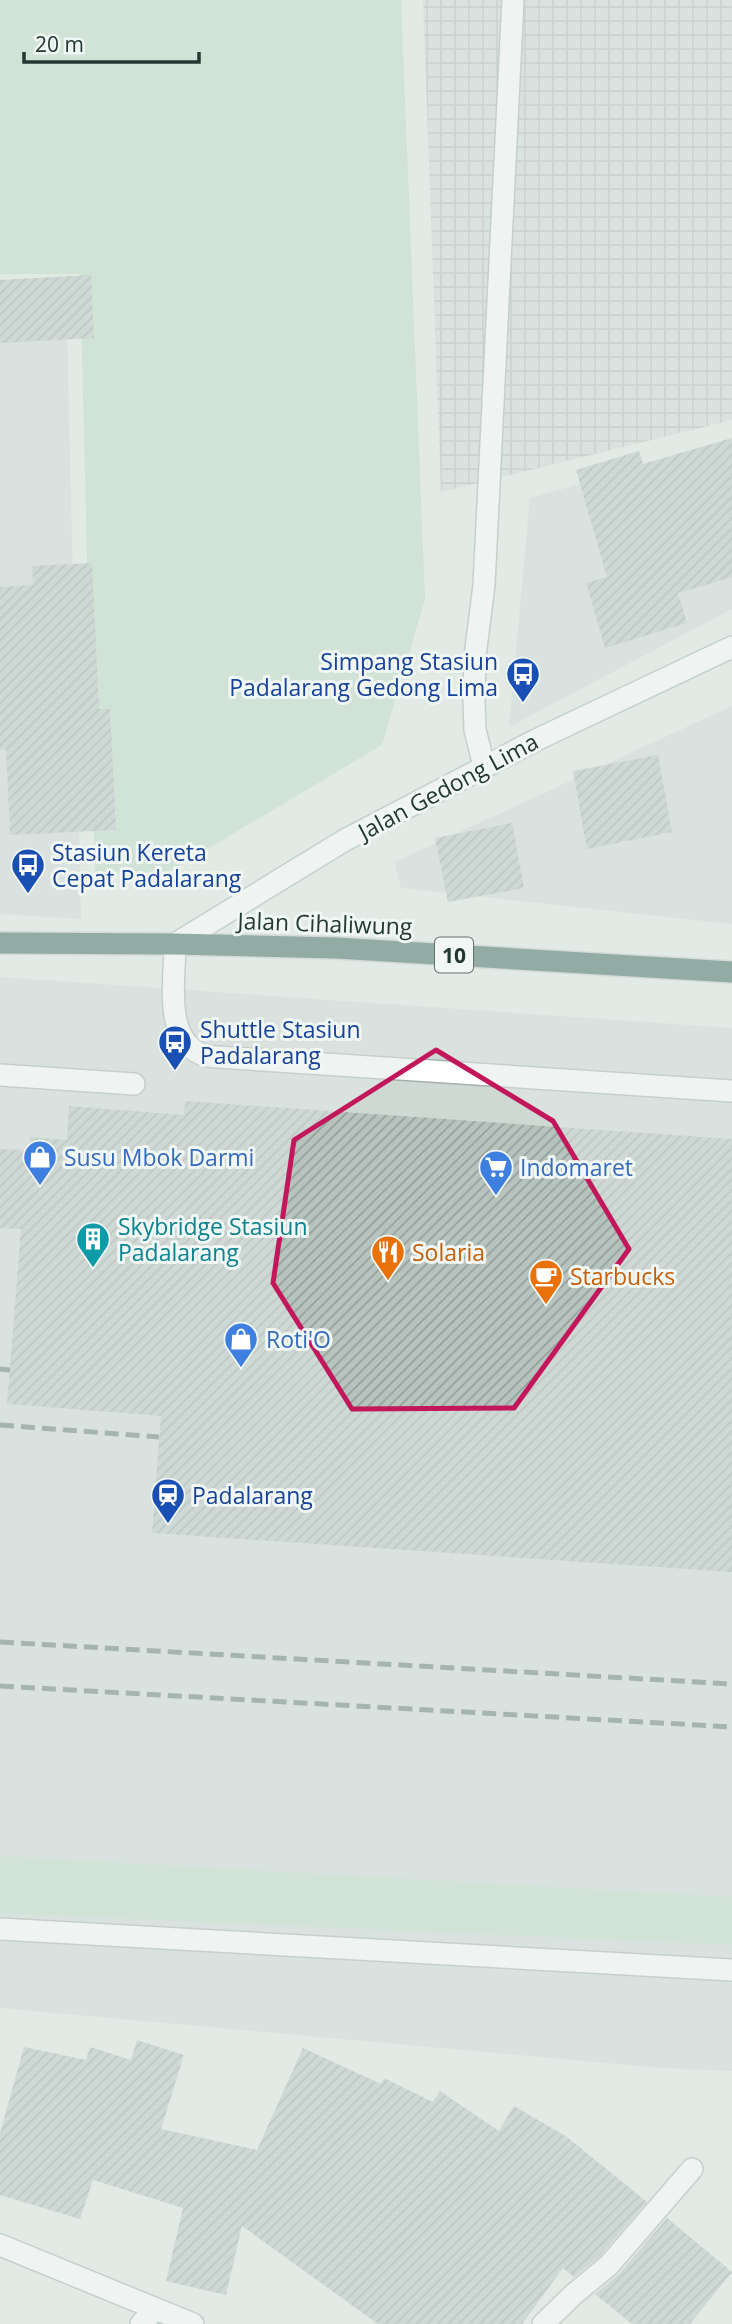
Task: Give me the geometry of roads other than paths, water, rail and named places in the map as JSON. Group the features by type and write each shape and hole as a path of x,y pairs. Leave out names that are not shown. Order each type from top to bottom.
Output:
{"highway":[{"name":"Jalan Cihaliwung","path":"0,943 335,948 732,972"}],"street":[{"path":"484,766 475,730 475,656 484,585 513,0"},
{"name":"Jalan Gedong Lima","path":"175,944 345,840 484,766 732,647"},
{"path":"175,944 174,1009 177,1026 186,1043 201,1054 218,1058 732,1091"},
{"path":"0,1075 134,1084"},
{"path":"0,1929 732,1970"},
{"path":"543,2324 609,2265 692,2169"},
{"path":"0,2245 148,2316 193,2324"}],"railway":[{"path":"0,1369 10,1370"},
{"path":"0,1425 159,1437"},
{"path":"0,1642 732,1684"},
{"path":"0,1686 732,1727"}],"place":[{"name":"Simpang Stasiun Padalarang Gedong Lima","path":"523,704"},
{"name":"Stasiun Kereta Cepat Padalarang","path":"28,895"},
{"name":"Shuttle Stasiun Padalarang","path":"175,1072"},
{"name":"Susu Mbok Darmi","path":"40,1187"},
{"name":"Indomaret","path":"496,1197"},
{"name":"Skybridge Stasiun Padalarang","path":"93,1269"},
{"name":"Solaria","path":"388,1282"},
{"name":"Starbucks","path":"546,1306"},
{"name":"Roti'O","path":"241,1369"},
{"name":"Padalarang","path":"168,1525"}]}
